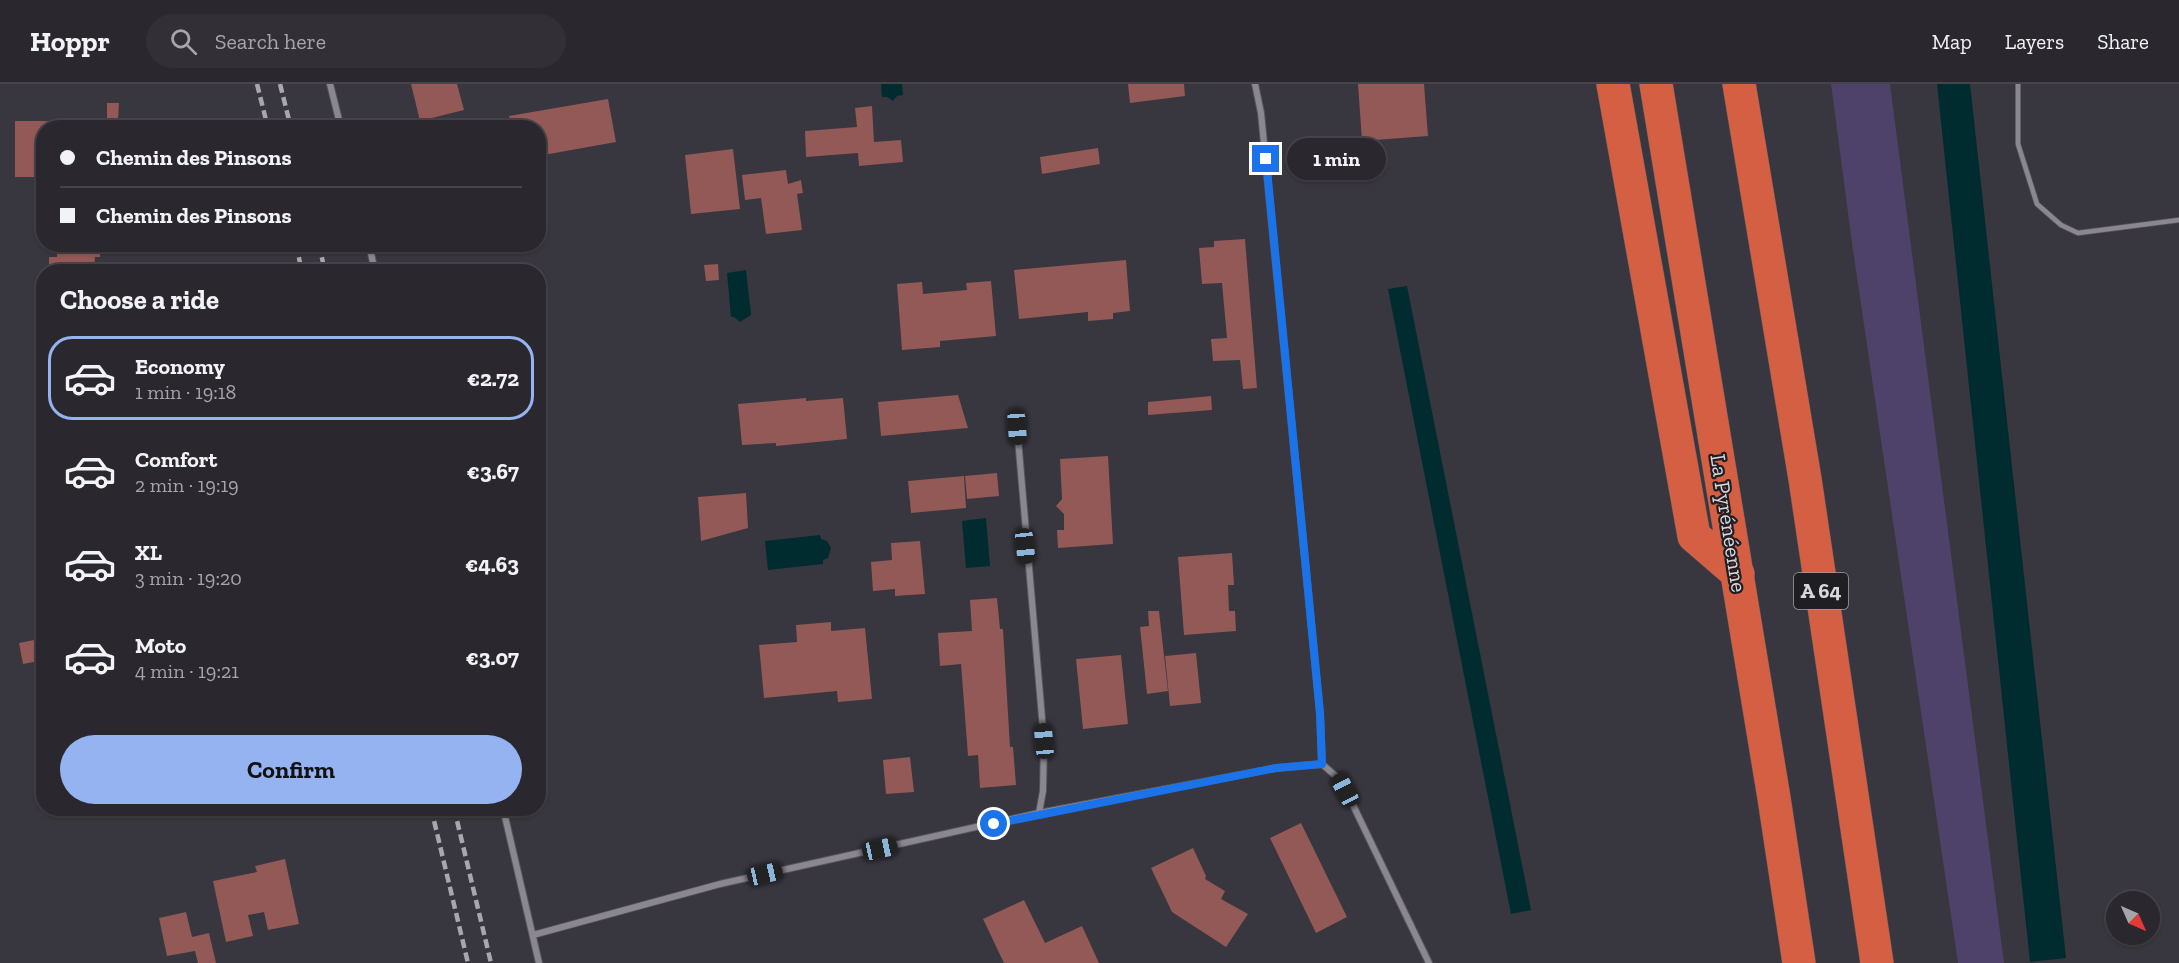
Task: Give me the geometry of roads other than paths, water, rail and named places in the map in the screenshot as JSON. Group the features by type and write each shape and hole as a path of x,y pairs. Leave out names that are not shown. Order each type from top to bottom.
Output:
{"highway":[{"path":"1613,84 1694,536 1738,574"},
{"name":"La Pyrénéenne","path":"1656,84 1738,574 1799,963"},
{"name":"A 64","path":"1739,84 1805,478 1877,963"}],"street":[{"path":"330,84 339,120"},
{"path":"1255,84 1261,113 1320,713 1322,764"},
{"path":"1017,427 1044,741 1039,813"},
{"path":"533,935 720,884 1039,813 1276,768 1322,764 1338,778 1343,786 1429,963"},
{"path":"505,816 539,963"}],"lane":[{"path":"2018,84 2018,144 2037,204 2061,225 2078,233 2179,220"}],"water":[{"path":"881,84 902,84 903,95 897,96 893,101 882,97"},
{"path":"1937,84 1970,84 2066,958 2030,962"},
{"path":"746,270 751,315 740,322 731,317 727,273"},
{"path":"1407,286 1531,910 1511,914 1388,289"},
{"path":"986,518 990,566 966,568 962,521"},
{"path":"820,535 821,539 827,541 831,548 823,564 768,570 765,541"}],"railway":[{"path":"257,84 266,120"},
{"path":"280,84 289,120"},
{"path":"298,252 300,264"},
{"path":"321,252 323,264"},
{"path":"433,816 468,963"},
{"path":"456,816 491,963"}]}
